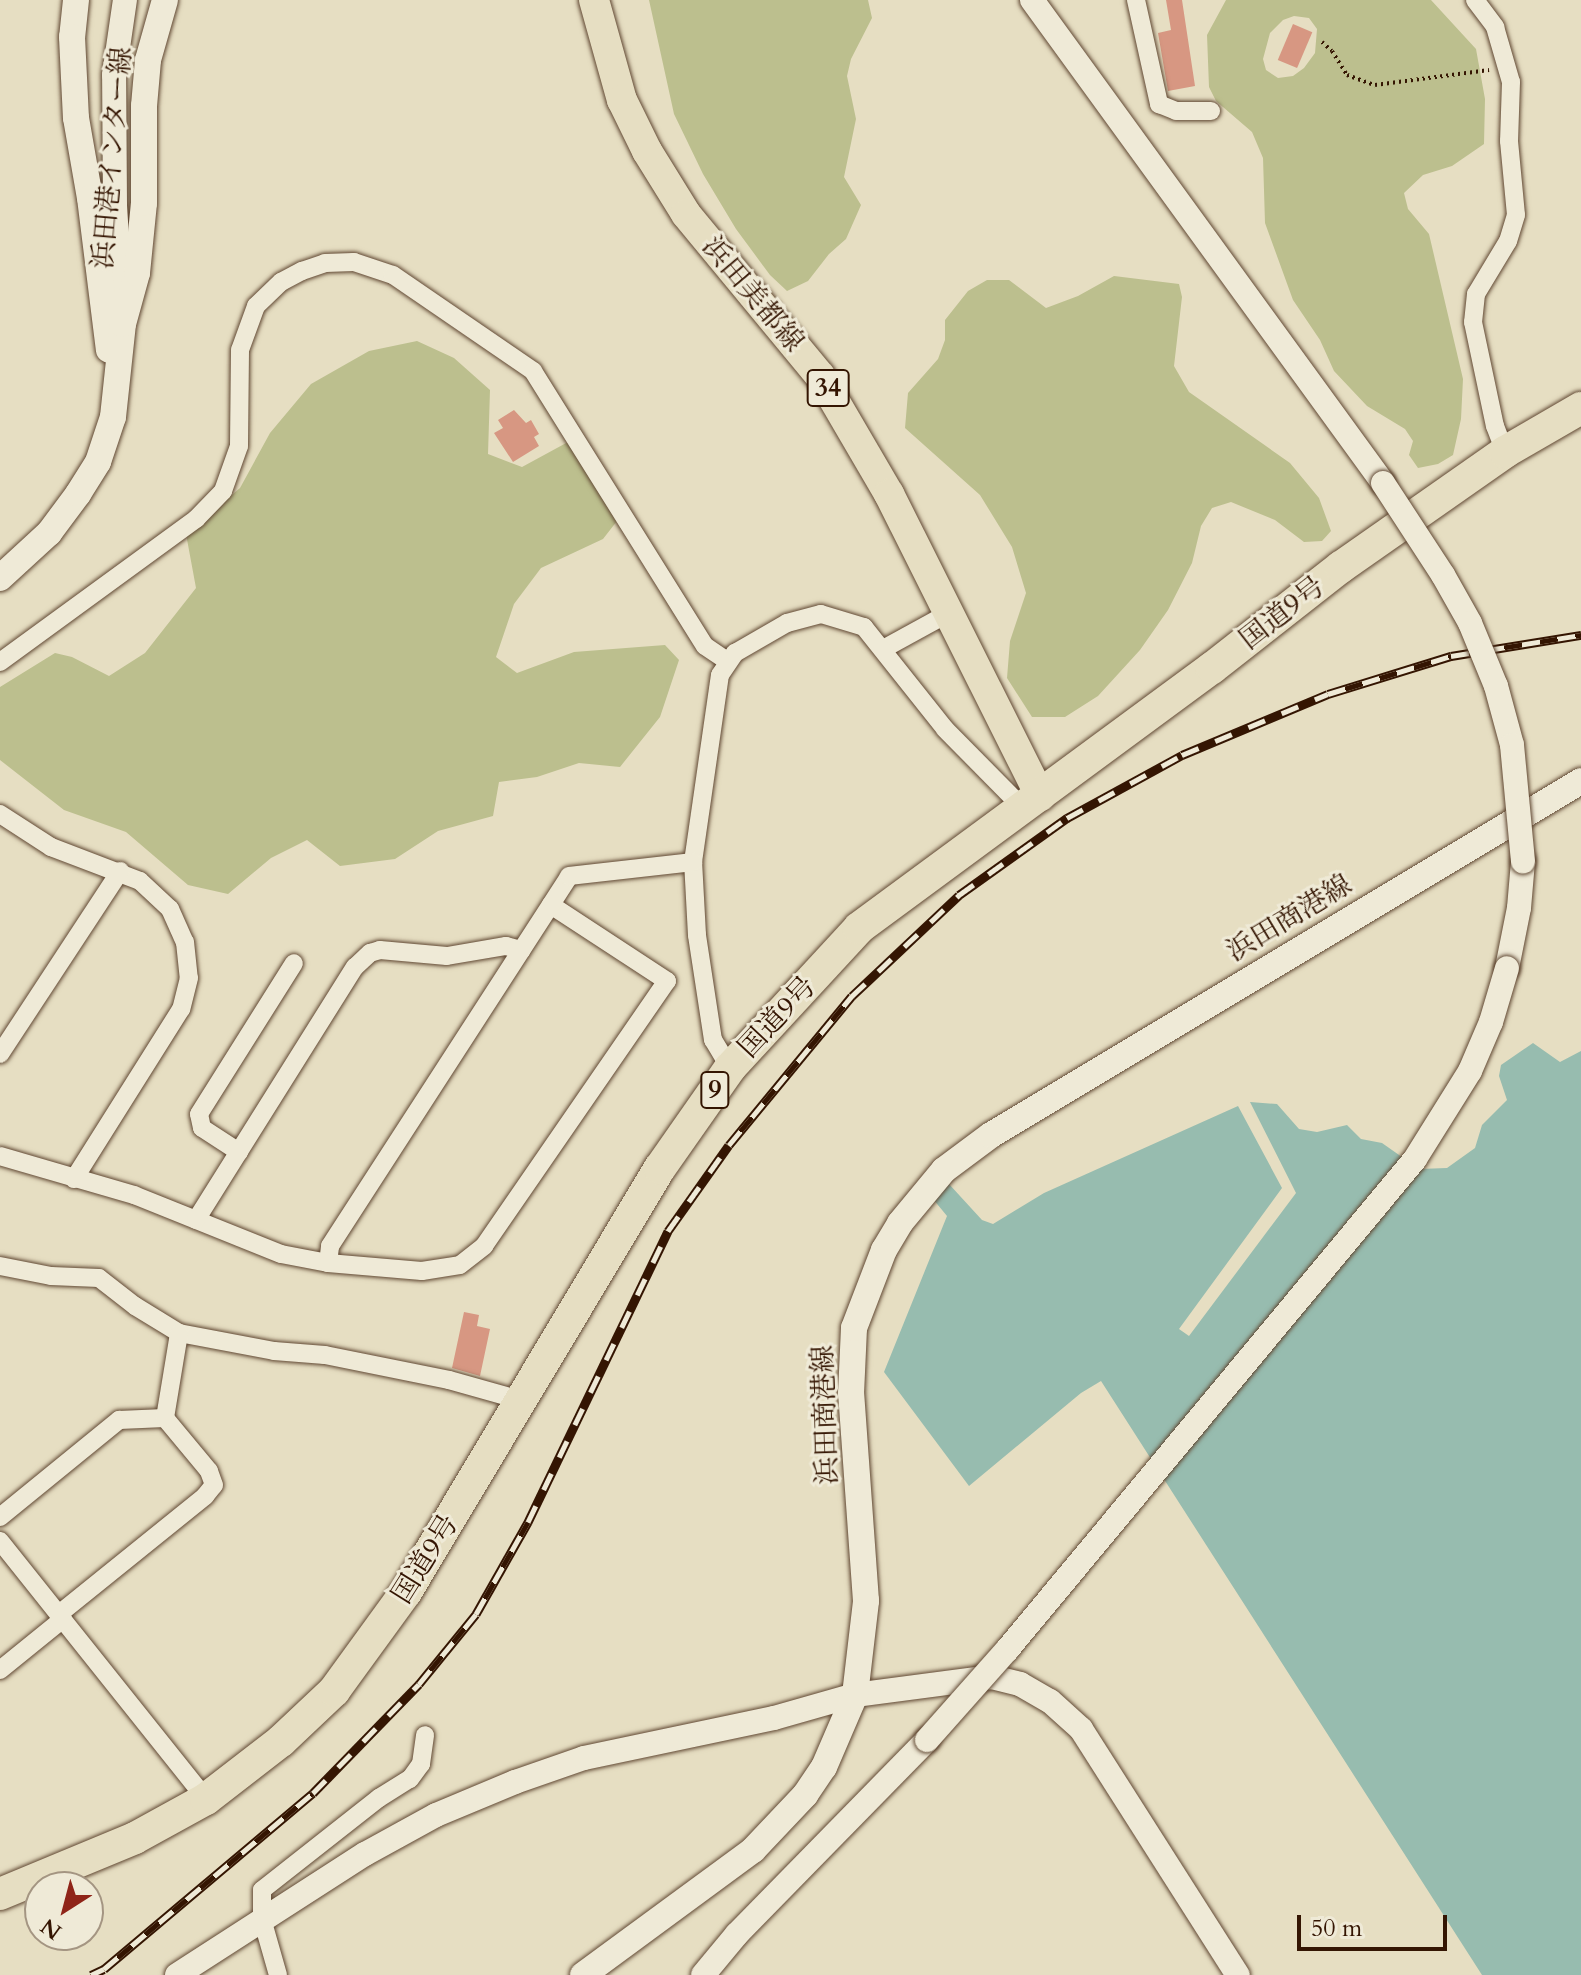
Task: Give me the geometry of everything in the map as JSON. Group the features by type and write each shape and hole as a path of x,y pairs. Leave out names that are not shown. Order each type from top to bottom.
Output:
{"highway":[{"name":"国道9号","path":"0,1894 135,1838 206,1799 281,1741 334,1691 406,1592 660,1168 730,1068 859,928 1341,567 1505,452 1581,408"}],"main road":[{"name":"浜田港インター線","path":"76,0 72,37 76,118 106,318 113,417"},
{"name":"浜田港インター線","path":"0,578 49,533 78,494 98,462 113,417 123,324 137,273 144,203 144,106 148,60 165,0"},
{"name":"浜田美都線","path":"594,0 622,100 647,151 686,214 820,376 889,494 947,614 1031,802"},
{"name":"浜田商港線","path":"583,1975 753,1850 785,1819 824,1767 855,1695 866,1601 851,1356 862,1303 900,1223 944,1170 991,1135 1581,781"}],"street":[{"path":"123,324 115,205 114,75 125,0"},
{"path":"703,1975 737,1934 927,1740 1007,1650 1415,1159 1470,1071 1491,1022 1507,968 1519,908 1523,861 1512,745 1496,686 1470,623 1443,575 1383,483 1032,0"},
{"path":"1136,0 1159,104 1176,111 1211,111"},
{"path":"1475,0 1495,27 1507,68 1516,215 1508,241 1476,294 1473,322 1495,426 1505,452"},
{"path":"0,662 196,519 223,491 239,446 240,350 256,306 281,282 302,271 325,263 354,262 393,275 533,371 705,646 727,661"},
{"path":"730,1068 713,1040 697,935 693,862 720,675 727,661 755,638 787,623 821,614 864,627 945,729 1031,802"},
{"path":"883,649 947,614"},
{"path":"0,839 6,818 51,847 120,871 147,887 170,909 185,942 189,978 181,1009 74,1179"},
{"path":"328,1263 330,1246 569,876 693,862"},
{"path":"0,1054 120,871"},
{"path":"0,1156 134,1195 281,1254 328,1263 422,1271 460,1265 484,1246 667,981 551,905"},
{"path":"196,1220 355,967 370,953 380,950 447,956 506,946 521,950"},
{"path":"239,1152 202,1128 199,1114 294,963"},
{"path":"0,1266 51,1276 99,1278 135,1306 179,1333 274,1351 325,1355 449,1380 520,1400"},
{"path":"0,1670 211,1491 214,1485 209,1471 165,1418 179,1333"},
{"path":"0,1517 119,1420 165,1418"},
{"path":"0,1541 206,1799"},
{"path":"177,1975 262,1919 436,1815 515,1782 584,1758 774,1718 855,1695 992,1677 1020,1684 1050,1701 1081,1729 1238,1975"},
{"path":"278,1975 262,1919 262,1890 379,1798 410,1779 421,1764 425,1735"}],"path":[{"path":"1322,42 1332,51 1347,75 1375,85 1507,68"}],"green space":[{"path":"649,0 868,0 872,18 851,59 847,76 856,119 844,177 861,205 846,239 829,254 808,281 787,291 770,275 736,229 703,174 674,114"},
{"path":"1226,0 1431,0 1476,49 1485,99 1484,144 1452,166 1423,175 1404,193 1408,209 1429,234 1463,379 1461,419 1453,455 1438,464 1418,468 1409,455 1413,441 1405,429 1367,406 1334,371 1320,340 1293,300 1265,223 1263,158 1252,132 1216,101 1209,87 1207,35","holes":["1294,16 1309,18 1317,29 1315,53 1304,68 1293,76 1278,78 1266,70 1263,59 1270,33 1283,20"]},
{"path":"1114,276 1179,284 1182,297 1174,366 1189,392 1290,463 1319,498 1331,531 1322,541 1304,542 1275,520 1231,502 1212,508 1201,526 1192,563 1168,610 1140,650 1098,696 1065,717 1032,717 1007,678 1010,641 1026,593 1012,547 980,495 905,428 908,393 938,359 945,340 945,320 968,291 987,280 1009,280 1046,308 1078,296"},
{"path":"417,341 454,358 490,390 488,454 522,467 568,442 617,521 603,539 541,568 514,604 496,657 517,673 574,652 665,645 679,660 660,717 620,767 579,763 537,777 499,782 493,816 438,831 395,859 340,866 307,840 271,858 228,894 188,885 126,832 64,810 0,760 0,687 55,653 72,657 109,676 145,653 196,588 186,534 240,488 270,433 311,384 369,351"}],"water":[{"path":"1533,1043 1560,1062 1581,1051 1581,1975 1482,1975 1101,1381 1081,1393 969,1486 884,1372 947,1216 933,1199 949,1184 982,1220 993,1224 1044,1193 1238,1106 1282,1188 1179,1329 1189,1336 1296,1193 1250,1102 1277,1104 1299,1129 1317,1132 1347,1125 1361,1139 1382,1143 1419,1169 1447,1168 1475,1148 1482,1125 1507,1100 1499,1076 1501,1065"}],"building":[{"path":"1166,0 1182,0 1195,86 1168,91 1158,33 1171,30"},
{"path":"1293,24 1312,32 1297,68 1278,60"},
{"path":"514,410 526,423 531,420 539,434 534,437 539,446 513,462 494,433 503,428 498,420"},
{"path":"464,1312 479,1315 477,1326 490,1329 480,1376 452,1368"}],"railway":[{"path":"91,1975 104,1969 313,1793 419,1684 476,1614 528,1522 668,1231 729,1145 852,996 959,895 1067,818 1182,755 1328,694 1451,656 1581,635"}]}
